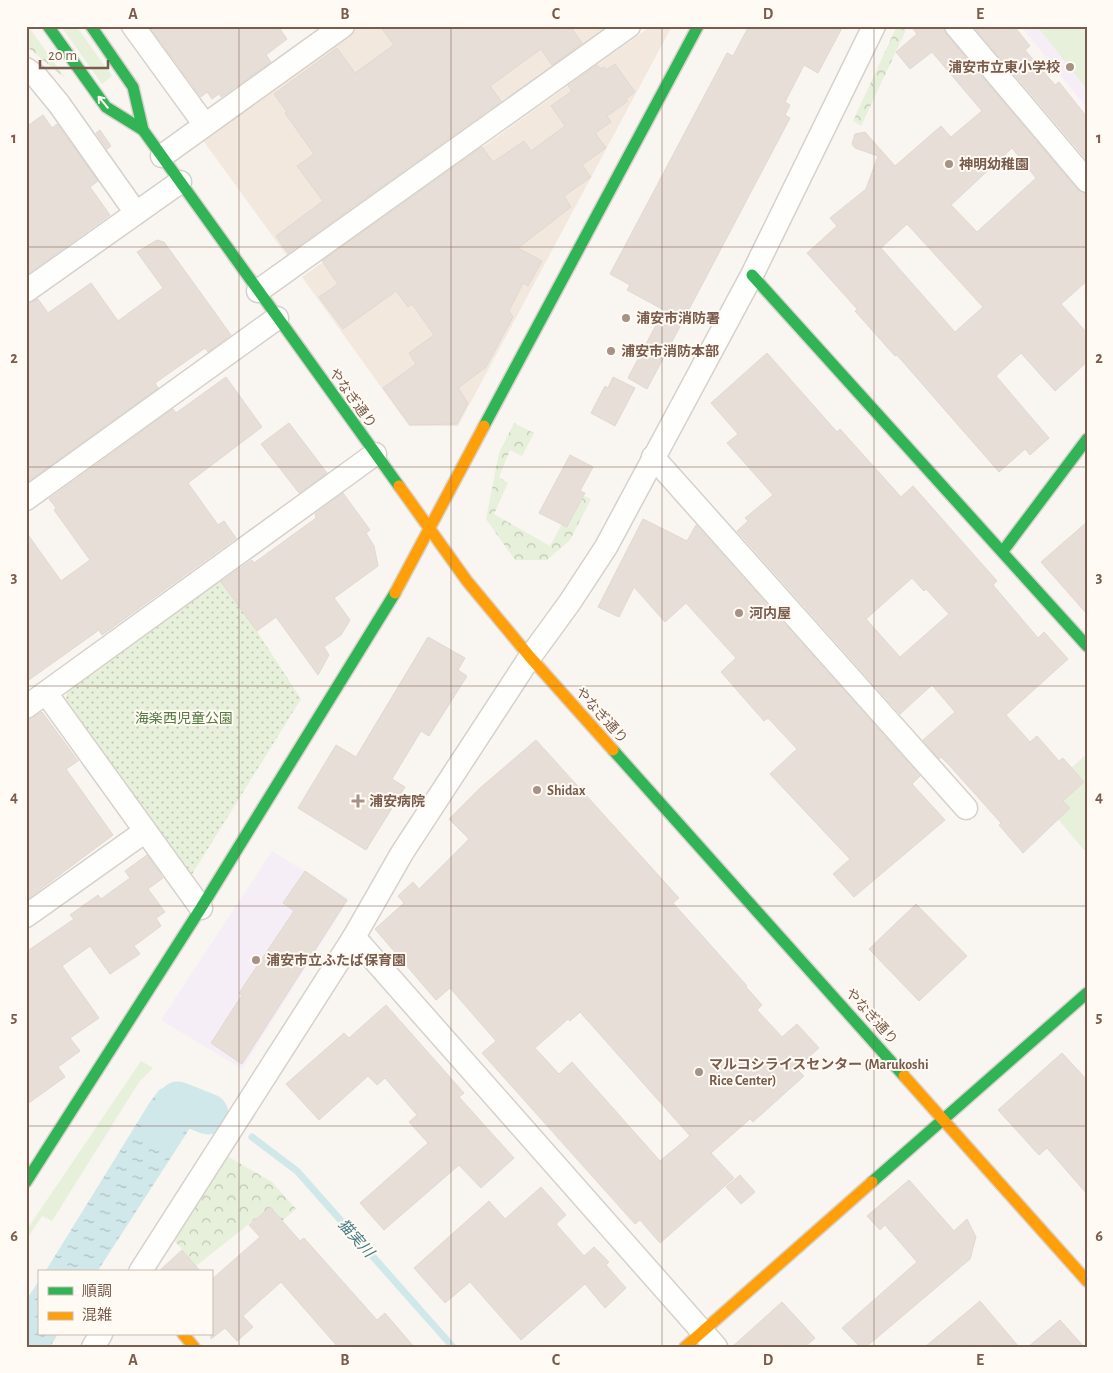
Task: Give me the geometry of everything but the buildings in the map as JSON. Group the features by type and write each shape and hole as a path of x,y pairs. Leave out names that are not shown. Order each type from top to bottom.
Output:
{"street":[{"path":"48,26 106,107 143,130"},
{"path":"91,26 133,87 143,130"},
{"path":"133,26 205,125"},
{"path":"162,156 344,26"},
{"path":"258,291 629,26"},
{"path":"26,1182 201,908 385,611 698,26"},
{"path":"141,1270 354,937 402,853 530,657 570,602 606,547 752,275 874,26"},
{"path":"956,26 1087,181"},
{"path":"29,76 59,104 136,213"},
{"name":"やなぎ通り","path":"143,130 467,581 530,657 1087,1281"},
{"path":"26,291 180,182"},
{"path":"752,275 1087,646"},
{"path":"26,499 277,318"},
{"path":"1003,551 1087,439"},
{"path":"26,707 374,454"},
{"path":"653,457 966,808"},
{"path":"46,693 144,832 201,908"},
{"path":"26,916 144,832"},
{"path":"354,937 709,1339"},
{"path":"684,1347 709,1339 943,1118 1087,993"},
{"path":"93,1347 100,1336"},
{"path":"186,1336 194,1347"}],"shaded area":[{"path":"359,26 617,26 290,260 202,139"},
{"path":"651,26 672,26 458,426 409,426 302,277"},
{"name":"浦安市立東小学校","path":"1021,26 1087,26 1087,108"},
{"name":"浦安市立ふたば保育園","path":"272,851 349,899 242,1069 161,1020"}],"green space":[{"path":"26,26 28,26 66,79 26,46"},
{"path":"61,26 76,26 112,76 102,84"},
{"path":"897,26 902,26 906,30 861,126 853,121"},
{"path":"1037,26 1087,26 1087,89"},
{"path":"514,423 534,433 522,456 510,450 499,477 508,483 494,514 550,546 562,524 568,527 584,496 591,499 570,540 547,560 515,560 486,519 499,453"},
{"name":"海楽西児童公園","path":"223,579 301,699 189,879 65,705 67,691"},
{"path":"1087,754 1087,848 1084,850 1058,819 1069,808 1063,801 1084,782 1071,768"},
{"path":"141,1061 153,1068 139,1082 52,1221 42,1216 26,1240 26,1231"},
{"path":"227,1156 272,1182 296,1209 282,1221 270,1207 196,1266 174,1240"}],"water":[{"path":"175,1082 192,1087 210,1097 98,1270 46,1270 150,1102 159,1090"},
{"path":"38,1282 38,1336 57,1336 50,1347 26,1347 26,1300"}],"waterway":[{"name":"猫実川","path":"161,1130 178,1102 208,1114"},
{"name":"猫実川","path":"252,1137 297,1171 453,1347"}],"traffic: fast":[{"path":"48,26 106,107 143,130"},
{"path":"91,26 133,87 143,130 399,486"},
{"path":"484,426 698,26"},
{"path":"752,275 1087,646"},
{"path":"1003,551 1087,439"},
{"path":"26,1182 201,908 395,593"},
{"path":"613,750 904,1076"},
{"path":"872,1182 1087,993"}],"traffic: slow":[{"path":"395,593 484,426"},
{"path":"399,486 467,581 530,657 613,750"},
{"path":"904,1076 1087,1281"},
{"path":"685,1347 872,1182"},
{"path":"185,1336 194,1347"}],"place":[{"name":"浦安市立東小学校","path":"1070,67"},
{"name":"神明幼稚園","path":"949,164"},
{"name":"浦安市消防署","path":"626,318"},
{"name":"浦安市消防本部","path":"611,351"},
{"name":"河内屋","path":"739,613"},
{"name":"Shidax","path":"537,790"},
{"name":"浦安病院","path":"358,801"},
{"name":"浦安市立ふたば保育園","path":"256,960"},
{"name":"マルコシライスセンター (Marukoshi Rice Center)","path":"699,1072"}]}
